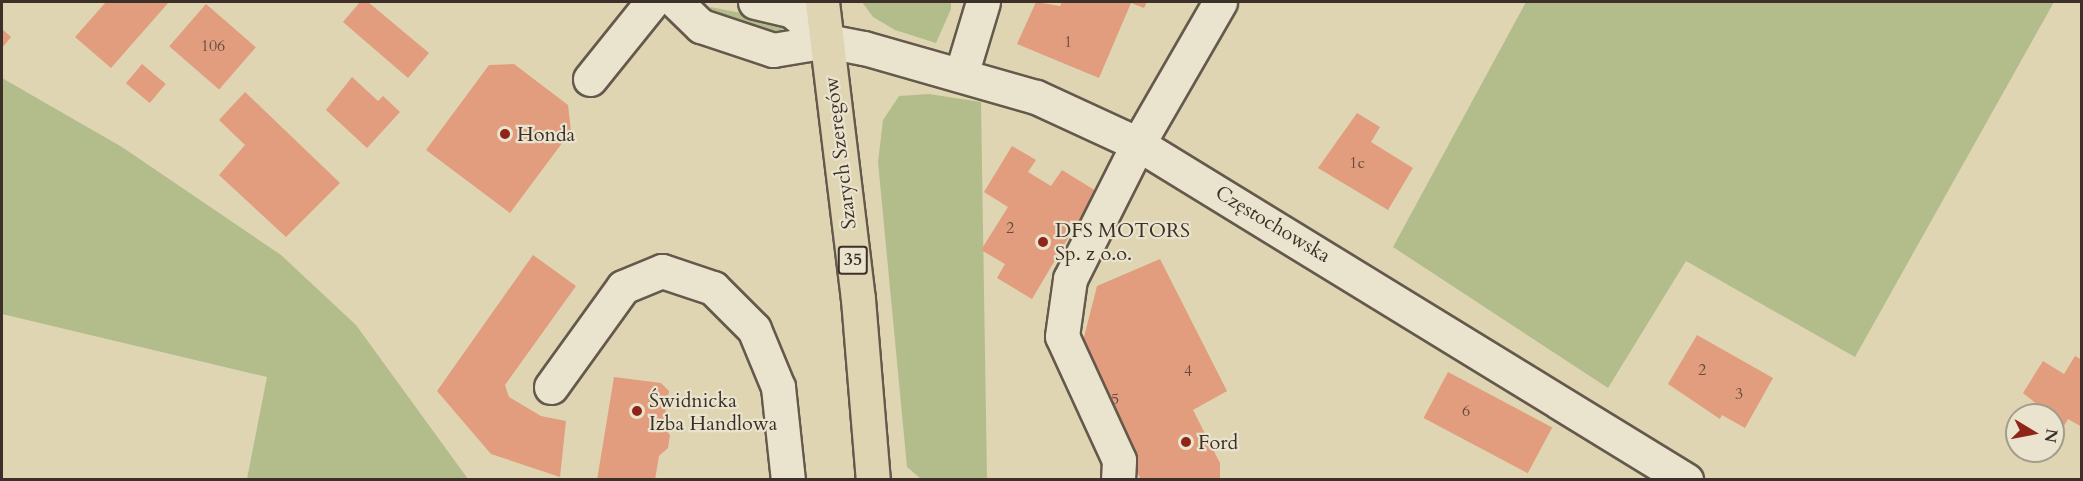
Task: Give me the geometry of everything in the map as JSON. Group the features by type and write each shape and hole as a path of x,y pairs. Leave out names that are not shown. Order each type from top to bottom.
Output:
{"main road":[{"name":"35","path":"822,2 827,41"},
{"name":"Szarych Szeregów","path":"827,41 858,299 873,480"}],"street":[{"path":"590,79 652,2"},
{"path":"676,2 701,26 773,50 827,41"},
{"path":"755,2 791,10 827,41"},
{"path":"961,75 983,2"},
{"path":"1118,480 1119,460 1062,336 1070,279 1138,144 1220,2"},
{"name":"Częstochowska","path":"827,41 961,75 1036,97 1138,144 1686,480"},
{"path":"550,387 623,287 662,271 713,288 754,328 778,387 788,480"}],"green space":[{"path":"862,2 951,2 951,9 936,43 895,30 873,17"},
{"path":"1526,2 2054,2 1855,357 1686,261 1608,388 1393,247"},
{"path":"710,7 778,20 783,30 778,37 716,19"},
{"path":"2,78 122,147 281,255 356,325 468,479 247,479 267,377 2,314"},
{"path":"929,94 981,102 987,479 921,479 907,467 878,162 883,120 899,96"}],"building":[{"path":"106,2 169,2 111,68 75,37"},
{"path":"360,2 368,2 429,53 408,78 343,22"},
{"path":"1036,2 1060,6 1062,2 1147,2 1144,8 1131,3 1099,78 1017,44"},
{"path":"206,4 256,47 219,90 169,46"},
{"path":"2,29 11,37 2,48"},
{"path":"142,64 166,84 150,103 126,83"},
{"path":"514,64 568,105 571,131 510,213 426,150 489,65"},
{"path":"352,77 378,101 383,96 400,112 367,148 326,110"},
{"path":"245,92 340,183 286,237 219,175 245,145 219,120"},
{"path":"1357,113 1380,127 1371,142 1413,168 1388,210 1318,168"},
{"path":"1012,146 1036,160 1028,172 1051,186 1062,170 1096,191 1032,299 997,278 1005,264 981,250 1008,207 984,192"},
{"path":"533,255 576,286 505,385 509,397 541,416 566,421 560,477 491,454 437,391"},
{"path":"1160,259 1227,391 1193,410 1220,463 1220,480 1141,480 1092,383 1102,377 1083,341 1097,286"},
{"path":"1697,335 1773,378 1745,428 1722,415 1720,419 1668,384"},
{"path":"2075,356 2082,360 2082,427 2068,419 2065,424 2065,403 2035,403 2023,393 2043,361 2064,374"},
{"path":"1448,372 1552,427 1528,473 1424,418"},
{"path":"614,377 661,383 669,391 663,427 670,435 668,448 659,456 655,480 597,480"}],"place":[{"name":"Honda","path":"505,134"},
{"name":"DFS MOTORS Sp. z o.o.","path":"1043,242"},
{"name":"Świdnicka Izba Handlowa","path":"637,411"},
{"name":"Ford","path":"1186,442"}]}
